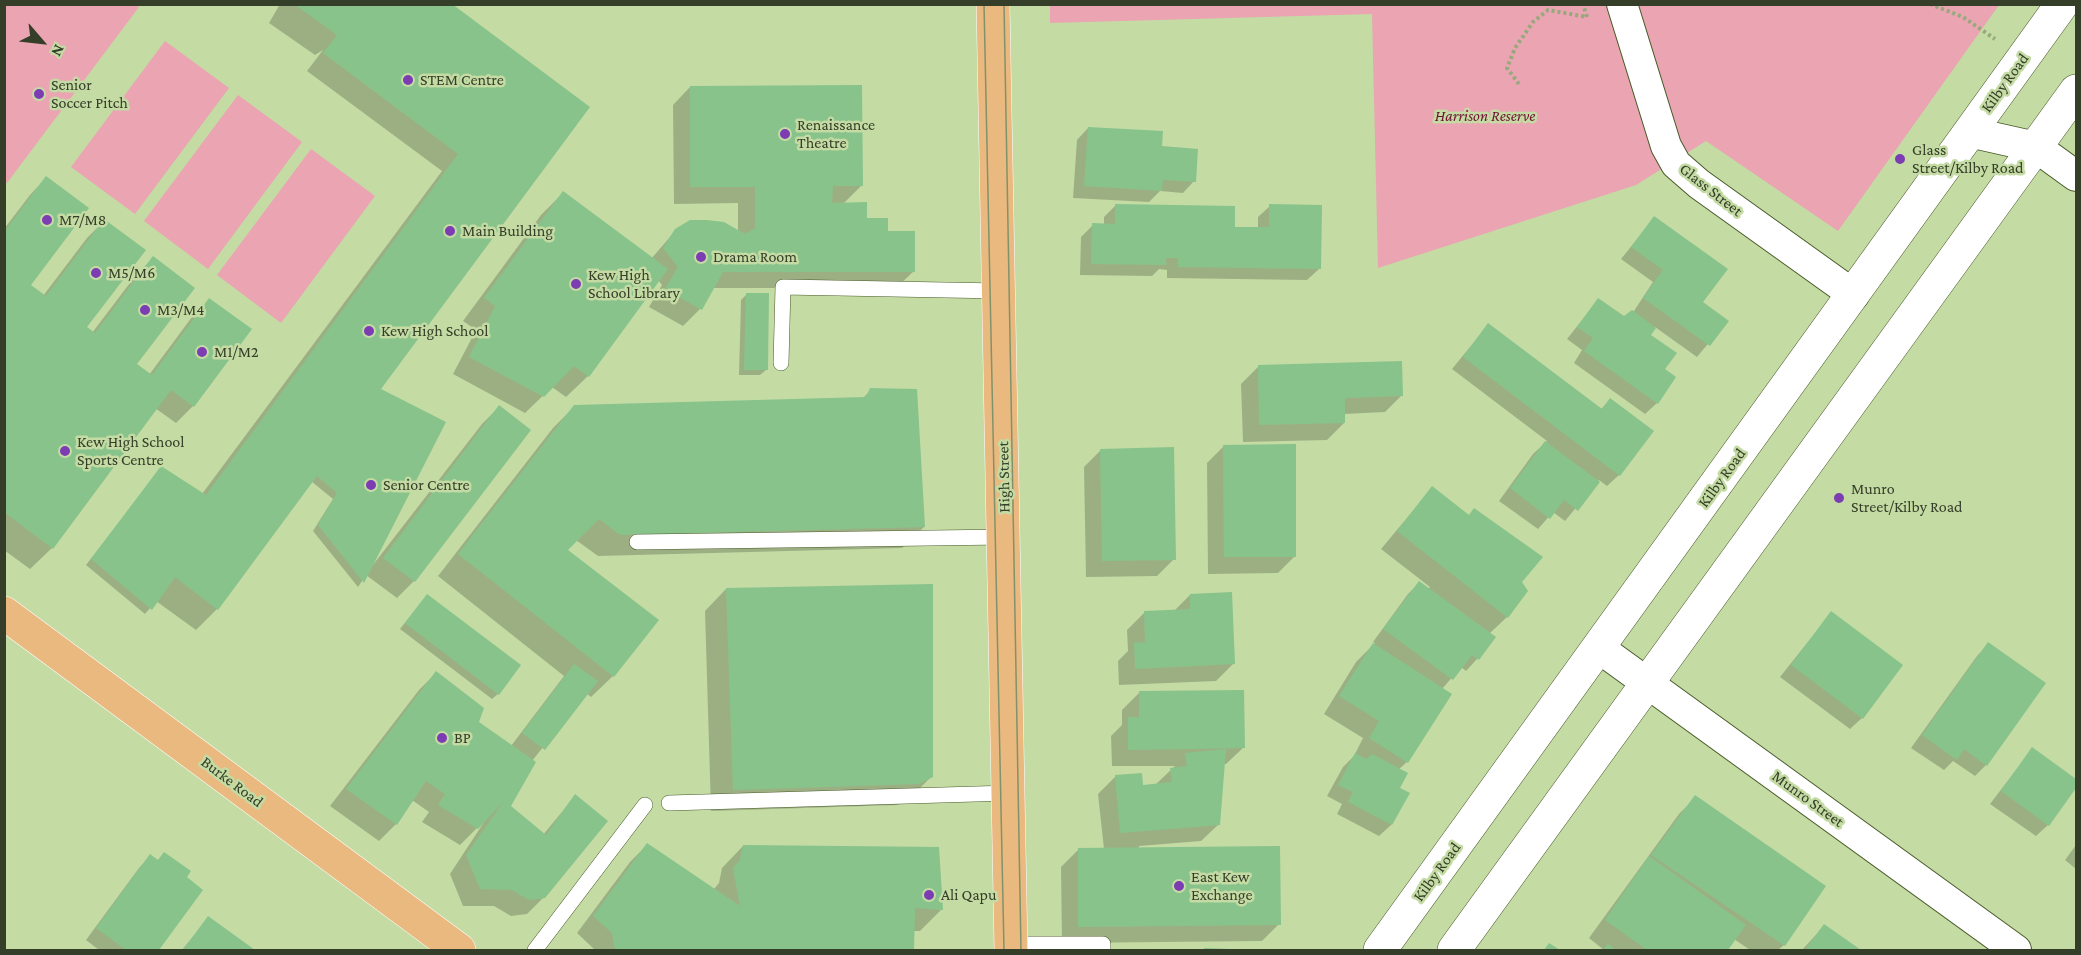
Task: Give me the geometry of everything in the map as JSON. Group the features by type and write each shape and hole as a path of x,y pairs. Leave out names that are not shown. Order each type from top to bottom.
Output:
{"main road":[{"name":"High Street","path":"993,4 1010,793 1011,947"},
{"name":"Burke Road","path":"4,613 459,951"}],"street":[{"name":"Glass Street","path":"1622,4 1666,146 1676,164 1699,184 1854,295"},
{"name":"Kilby Road","path":"1380,951 2062,4"},
{"path":"1454,951 2076,91"},
{"path":"1969,132 2036,147 2076,176"},
{"name":"Munro Street","path":"1599,648 1649,682 2016,951"}],"lane":[{"path":"781,363 783,287 1000,291"},
{"path":"637,542 1005,537"},
{"path":"669,803 1010,793"},
{"path":"535,951 645,804"},
{"path":"1011,947 1103,944 1103,951"}],"path":[{"path":"1519,84 1507,68 1515,48 1533,21 1548,10 1587,18 1583,4"},
{"path":"1930,4 1963,17 2023,59"}],"green space":[{"name":"Senior Soccer Pitch","path":"5,5 136,5 139,7 7,183 4,181"},
{"name":"Harrison Reserve","path":"1050,5 1999,5 1838,231 1706,141 1636,185 1378,268 1372,14 1050,23"},
{"path":"165,41 229,88 135,214 71,167"},
{"path":"238,95 302,142 208,269 144,221"},
{"path":"311,149 375,196 281,323 217,275"}],"building":[{"name":"Main Building","path":"294,4 452,4 590,107 381,389 446,422 364,583 318,525 337,493 317,476 218,610 175,577 152,610 91,559 161,466 206,495 458,154 323,53 337,35"},
{"path":"862,85 863,186 833,186 832,203 867,202 867,218 888,218 888,231 915,231 915,272 723,272 702,310 665,289 678,267 663,248 675,229 690,220 724,222 745,234 755,228 755,187 690,187 690,86"},
{"path":"1088,127 1163,131 1162,146 1198,149 1196,182 1163,180 1162,191 1084,186"},
{"path":"46,176 89,208 31,285 46,296 104,219 146,250 87,327 95,333 153,256 195,288 137,364 152,375 209,298 252,329 194,407 171,390 53,549 4,512 4,232"},
{"name":"Kew High School Library","path":"563,191 668,269 589,377 574,366 544,397 469,357 495,306 484,298"},
{"path":"1115,204 1235,206 1235,227 1269,227 1269,204 1322,205 1321,269 1178,267 1178,258 1166,258 1166,265 1091,264 1092,223 1115,224"},
{"path":"1654,216 1728,269 1703,302 1729,321 1710,346 1643,298 1663,270 1631,247"},
{"path":"746,293 769,293 768,370 744,370"},
{"path":"1598,298 1624,316 1632,310 1656,328 1651,335 1677,353 1665,369 1676,377 1658,404 1584,351 1593,338 1577,327"},
{"path":"1488,323 1602,409 1610,398 1654,431 1620,476 1463,357"},
{"path":"1402,361 1403,396 1345,398 1345,423 1259,425 1258,365"},
{"path":"870,388 917,389 925,527 620,535 599,519 568,550 659,620 614,677 458,554 574,405 866,397"},
{"path":"499,405 531,430 415,582 383,558"},
{"path":"1545,441 1600,482 1578,511 1564,500 1550,519 1510,488"},
{"path":"1296,444 1296,557 1224,557 1223,445"},
{"path":"1174,447 1176,560 1102,561 1100,449"},
{"path":"1432,486 1469,515 1474,508 1543,557 1522,582 1528,591 1508,618 1397,531"},
{"path":"1419,581 1496,637 1479,660 1472,655 1453,680 1383,629"},
{"path":"933,584 933,777 919,784 733,790 726,588"},
{"path":"1232,592 1235,664 1135,669 1134,643 1145,642 1144,611 1190,609 1190,594"},
{"path":"427,594 521,665 499,695 405,623"},
{"path":"1831,611 1903,665 1863,719 1791,665"},
{"path":"1988,642 2046,683 1987,766 1964,749 1957,760 1922,735"},
{"path":"1373,643 1452,694 1408,763 1369,738 1379,721 1339,696"},
{"path":"574,664 598,681 545,750 522,733"},
{"path":"436,671 484,708 479,722 536,762 511,806 546,835 575,794 608,821 545,898 529,900 512,890 480,889 466,855 504,801 478,829 438,805 445,794 426,781 397,825 346,789"},
{"path":"1244,690 1245,748 1128,750 1128,717 1139,717 1139,691"},
{"path":"2032,747 2076,779 2076,788 2049,826 2001,791"},
{"path":"1226,749 1220,825 1120,833 1115,775 1142,773 1143,785 1172,782 1170,768 1187,766 1185,753"},
{"path":"1355,753 1366,759 1372,754 1408,773 1400,788 1410,793 1392,825 1348,802 1353,792 1338,785"},
{"path":"1695,795 1826,886 1785,946 1651,855"},
{"path":"647,843 740,906 733,868 740,860 743,845 939,847 943,910 915,908 914,950 615,950 612,933 593,916"},
{"name":"East Kew Exchange","path":"1280,846 1281,925 1078,927 1078,848"},
{"path":"164,852 191,871 187,877 203,890 159,950 126,950 96,928 150,854 158,860"},
{"path":"1649,856 1746,925 1728,950 1647,950 1605,920"},
{"path":"208,916 255,950 183,950"},
{"path":"1824,924 1861,950 1805,950"},
{"path":"1549,943 1560,950 1544,950"},
{"path":"1608,944 1616,950 1603,950"},
{"path":"1204,948 1231,949 1231,950 1204,950"}],"tram line":[{"path":"984,4 1004,950"},
{"path":"1004,4 1021,950"}],"place":[{"name":"STEM Centre","path":"408,80"},
{"name":"Senior Soccer Pitch","path":"39,94"},
{"name":"Renaissance Theatre","path":"785,134"},
{"name":"Glass Street/Kilby Road","path":"1900,159"},
{"name":"M7/M8","path":"47,220"},
{"name":"Main Building","path":"450,231"},
{"name":"Drama Room","path":"701,257"},
{"name":"M5/M6","path":"96,273"},
{"name":"Kew High School Library","path":"576,284"},
{"name":"M3/M4","path":"145,310"},
{"name":"Kew High School","path":"369,331"},
{"name":"M1/M2","path":"202,352"},
{"name":"Kew High School Sports Centre","path":"65,451"},
{"name":"Senior Centre","path":"371,485"},
{"name":"Munro Street/Kilby Road","path":"1839,498"},
{"name":"BP","path":"442,738"},
{"name":"East Kew Exchange","path":"1179,886"},
{"name":"Ali Qapu","path":"929,895"}]}
